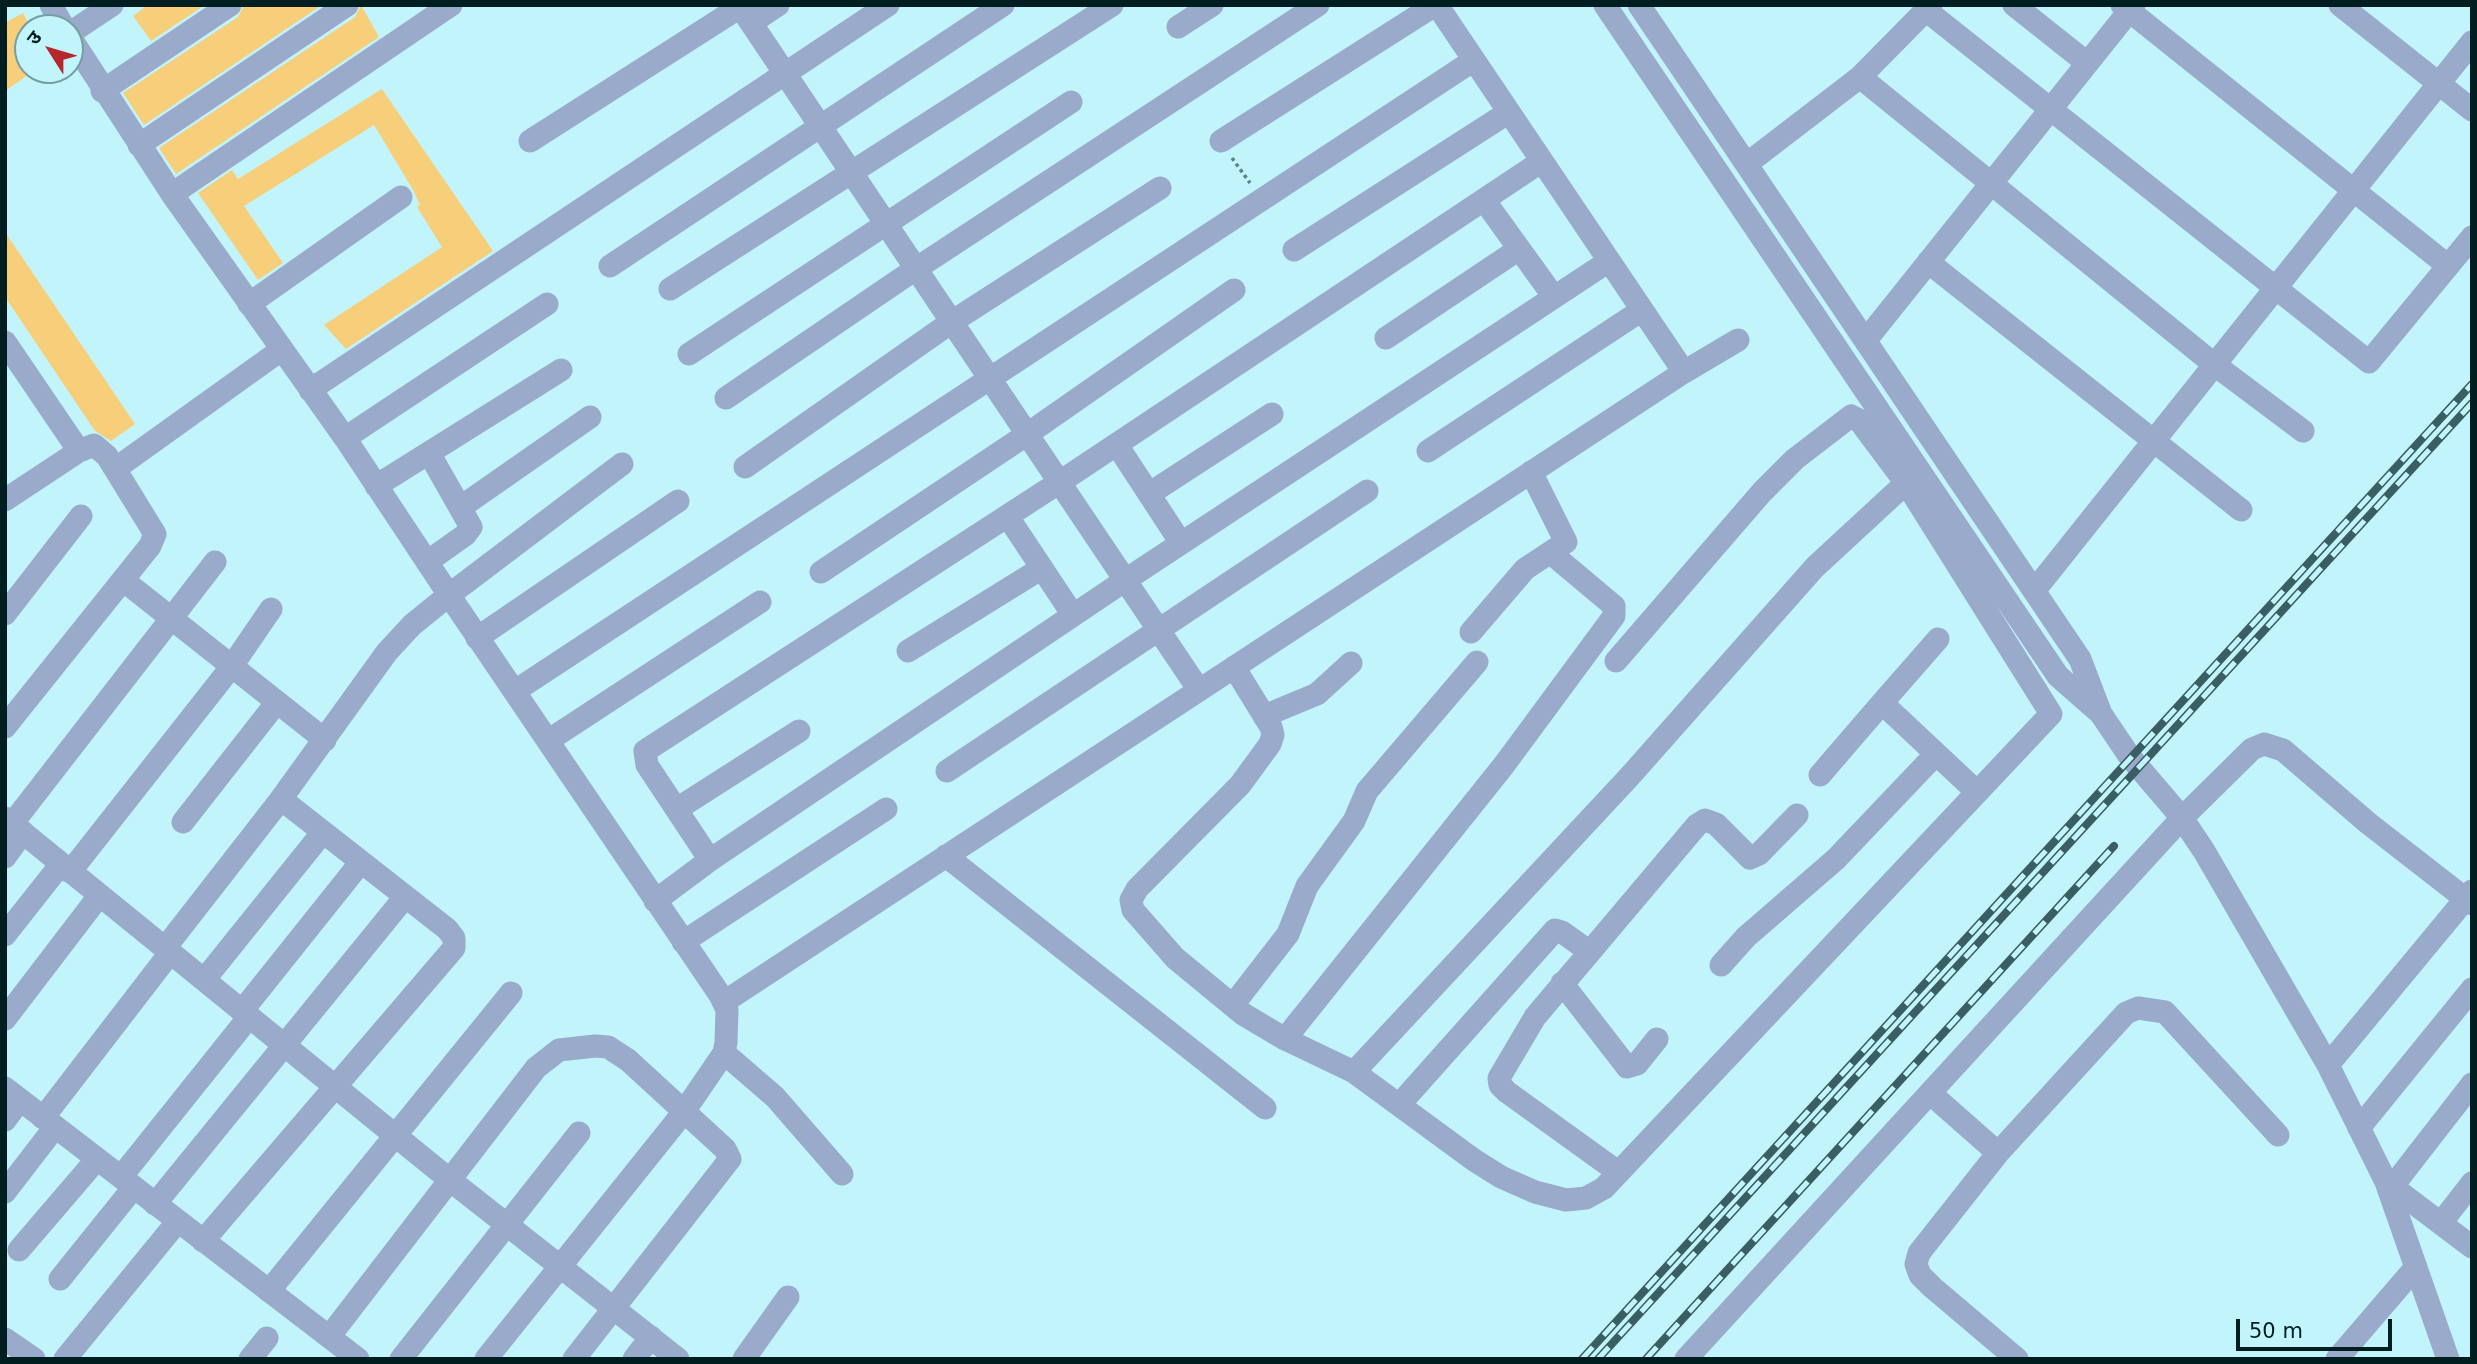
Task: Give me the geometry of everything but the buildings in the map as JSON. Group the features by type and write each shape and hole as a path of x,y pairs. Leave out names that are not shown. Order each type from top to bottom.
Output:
{"street":[{"path":"84,25 112,5"},
{"path":"102,91 230,5"},
{"path":"139,145 347,5"},
{"path":"172,194 451,5"},
{"path":"530,141 743,12 778,5"},
{"path":"310,390 888,5"},
{"path":"611,267 1003,5"},
{"path":"670,289 1112,5"},
{"path":"1178,27 1212,5"},
{"path":"726,398 914,270 1318,5"},
{"path":"1221,141 1436,5 1684,372"},
{"path":"1605,5 2058,676 2101,714"},
{"path":"1639,5 2080,659 2101,714 2130,757 2182,818 2204,850 2328,1065 2389,1185 2448,1359"},
{"path":"2014,5 2087,63"},
{"path":"2340,5 2472,110"},
{"path":"1866,340 2087,63 2128,7 2447,265"},
{"path":"1748,163 1860,77 1929,8 2369,362 2472,237"},
{"path":"743,12 1199,690"},
{"path":"2034,591 2472,42"},
{"path":"84,60 102,91 172,194 345,438 727,1010 724,1054 683,1113 486,1359"},
{"path":"515,691 1474,60"},
{"path":"1860,77 2215,365 2303,431"},
{"path":"690,354 1071,102"},
{"path":"1294,250 1509,112"},
{"path":"710,860 647,765 645,751 1008,517 1542,161"},
{"path":"745,467 950,323 1160,188"},
{"path":"249,304 401,197"},
{"path":"1484,200 1554,297"},
{"path":"1386,338 1519,249"},
{"path":"655,901 710,860 1073,615 1609,261"},
{"path":"1928,262 2241,510"},
{"path":"821,572 1026,435 1234,290"},
{"path":"345,438 547,304"},
{"path":"1428,451 1642,310"},
{"path":"724,1002 1684,372 1738,340"},
{"path":"5,342 79,451"},
{"path":"115,469 281,349"},
{"path":"376,486 561,370"},
{"path":"1149,494 1272,414"},
{"path":"1234,667 1273,735 1263,756 1231,794 1137,889 1131,900 1132,910 1175,958 1233,1005 1285,1039 1354,1072 1474,1160 1535,1192 1566,1200 1586,1198 1604,1188 2051,714 1906,482 1859,420 1851,416 1795,459 1762,492 1616,661"},
{"path":"461,508 590,417"},
{"path":"5,500 94,444 115,469 155,534 150,546 5,727"},
{"path":"1117,444 1181,544"},
{"path":"427,562 469,531 471,524 429,453"},
{"path":"5,1192 49,1122 167,951 325,740 387,652 412,625 449,594 622,464"},
{"path":"1471,632 1525,569 1552,554 1566,542 1566,536 1531,472"},
{"path":"1354,1072 1630,776 1815,566 1906,482"},
{"path":"947,771 1367,491"},
{"path":"477,638 678,501"},
{"path":"5,614 81,516"},
{"path":"1008,517 1073,615"},
{"path":"1285,1039 1504,765 1614,616 1614,606 1552,554"},
{"path":"5,857 14,824 215,562"},
{"path":"908,651 1042,568"},
{"path":"122,580 325,740"},
{"path":"549,740 760,602"},
{"path":"5,935 66,868 232,666 271,609"},
{"path":"1820,775 1938,639"},
{"path":"1233,1005 1288,934 1307,886 1354,821 1367,791 1477,662"},
{"path":"1264,716 1317,694 1351,663"},
{"path":"183,822 277,702"},
{"path":"1882,703 1977,792"},
{"path":"677,808 799,731"},
{"path":"1686,1359 2182,818 2238,760 2264,744 2283,750 2331,793 2469,898 2328,1065"},
{"path":"1721,965 1746,937 1836,859 1936,754"},
{"path":"203,1241 454,948 454,938 447,929 281,799"},
{"path":"683,942 886,809"},
{"path":"1618,1172 1500,1085 1499,1078 1528,1027 1562,983 1697,825 1705,820 1716,824 1750,858 1759,854 1797,815"},
{"path":"14,824 450,1180 678,1359"},
{"path":"204,980 323,832"},
{"path":"946,856 1265,1108"},
{"path":"60,1279 246,1014 361,862"},
{"path":"5,1019 99,896"},
{"path":"155,1204 405,897"},
{"path":"1399,1105 1555,930 1590,952"},
{"path":"1562,983 1627,1067 1637,1064 1657,1040"},
{"path":"2359,1128 2472,989"},
{"path":"269,1291 394,1134 512,993"},
{"path":"2017,1359 1920,1275 1916,1264 1919,1253 1998,1153 2126,1013 2138,1008 2165,1012 2278,1135"},
{"path":"329,1337 536,1068 559,1050 608,1048 628,1060 725,1149 730,1159 573,1359"},
{"path":"724,1054 775,1097 842,1174"},
{"path":"2389,1185 2472,1084"},
{"path":"5,1120 13,1094 358,1359"},
{"path":"1931,1094 1998,1153"},
{"path":"401,1359 579,1133"},
{"path":"19,1250 97,1159"},
{"path":"2441,1223 2472,1183"},
{"path":"2389,1185 2472,1247"},
{"path":"65,1359 178,1221"},
{"path":"2337,1359 2416,1267"},
{"path":"744,1359 788,1297"},
{"path":"634,1359 651,1337"},
{"path":"250,1359 267,1338"},
{"path":"5,1339 34,1359"}],"path":[{"path":"1221,141 1261,200"}],"railway":[{"path":"1582,1359 2472,384"},
{"path":"1598,1359 2472,403"},
{"path":"1646,1359 2114,846"}]}
